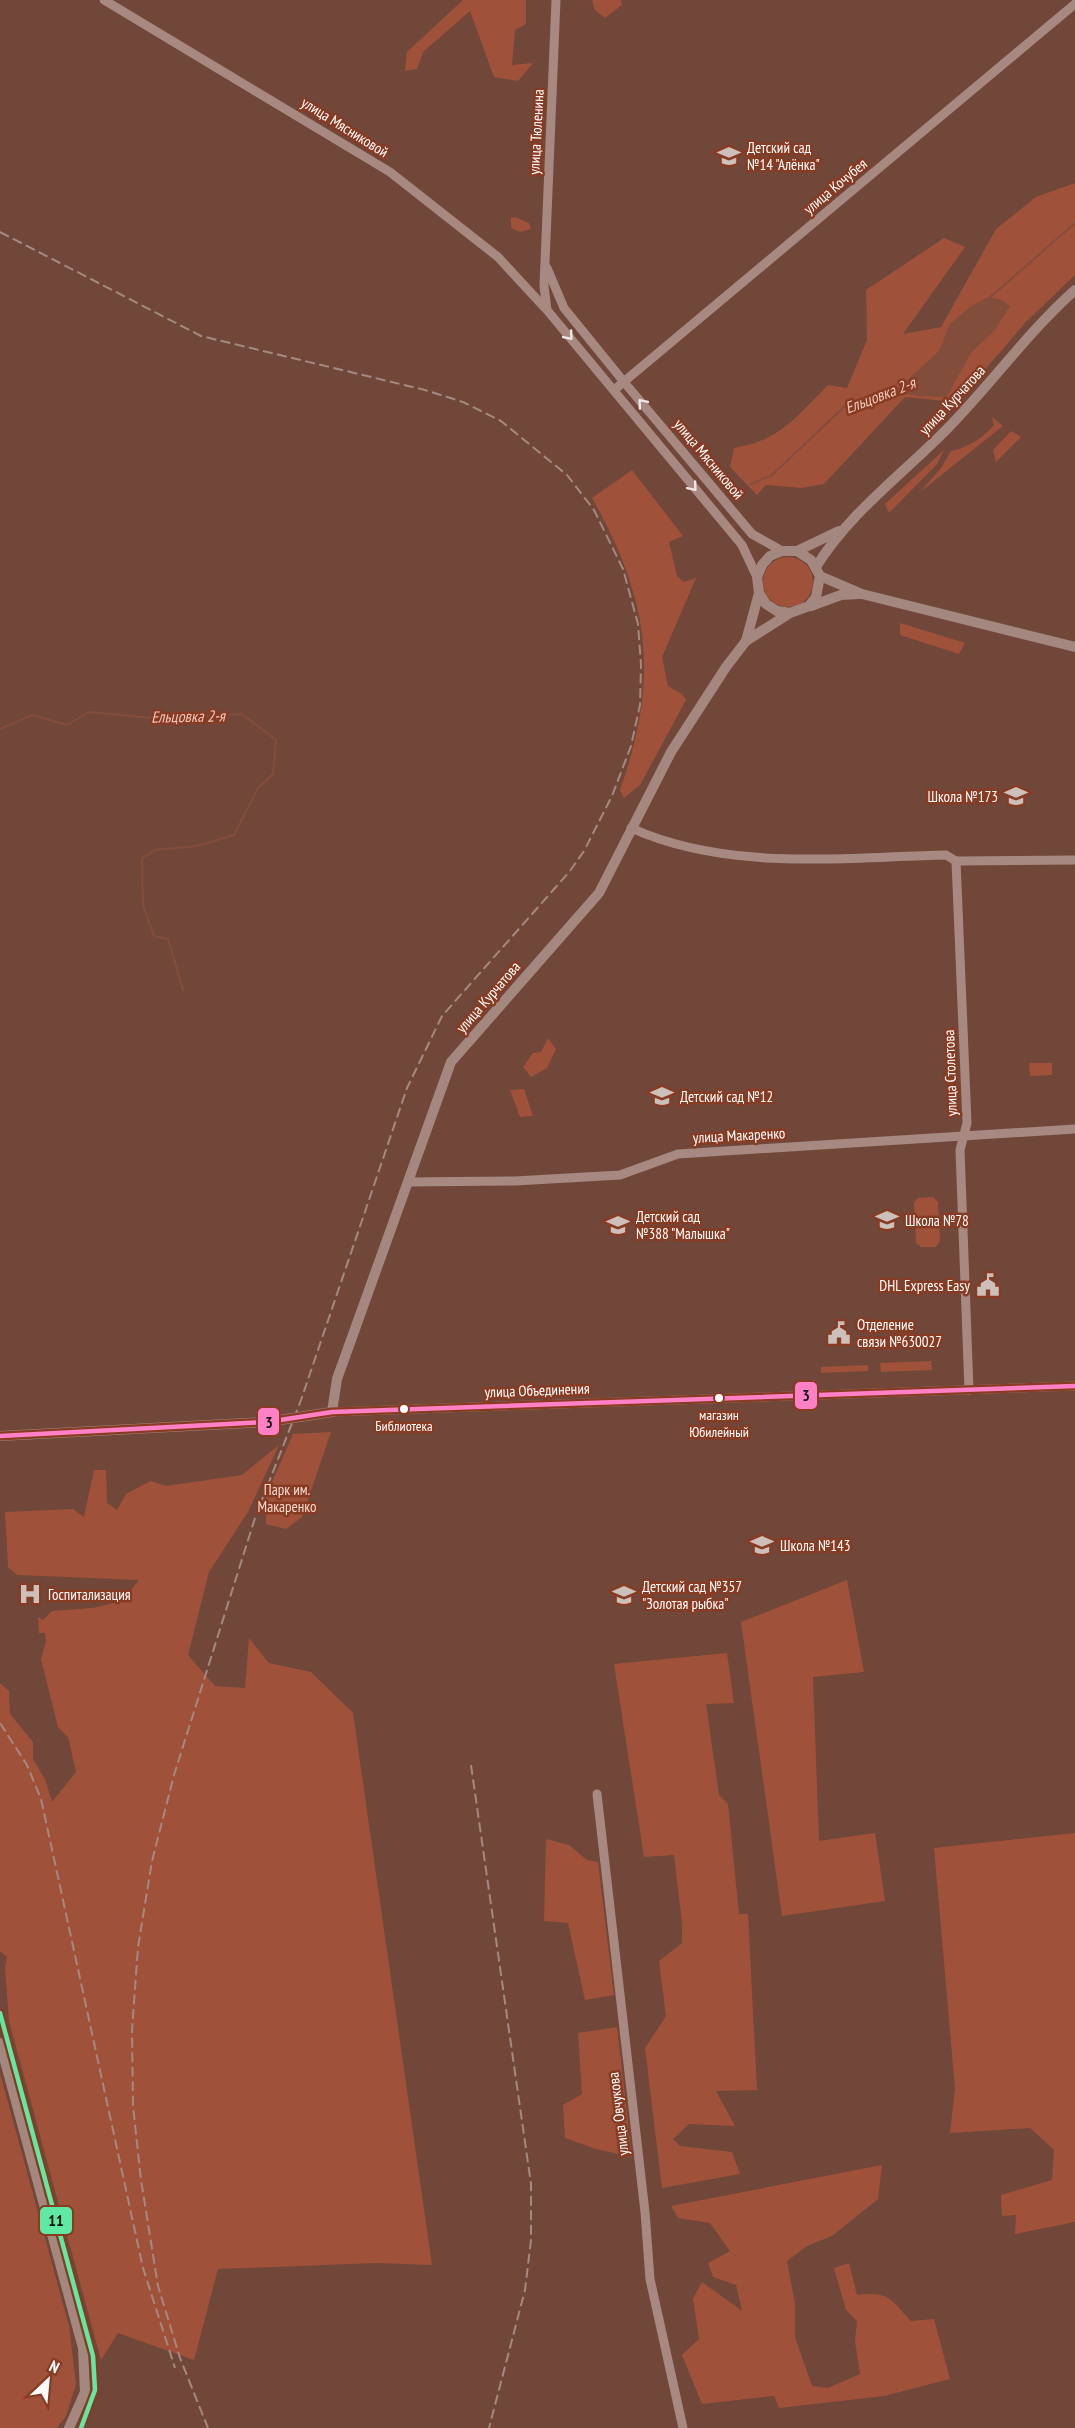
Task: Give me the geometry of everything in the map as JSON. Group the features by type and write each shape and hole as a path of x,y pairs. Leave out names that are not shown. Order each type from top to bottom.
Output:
{"main road":[{"name":"улица Курчатова","path":"847,526 949,427 1018,349 1075,290"},
{"path":"796,551 847,526"},
{"path":"809,606 820,588 818,571 847,526"},
{"path":"862,594 841,595 790,613 771,608 759,592 757,577 762,565 771,556 782,551 796,551 805,555 818,571 862,594 1075,648"},
{"name":"улица Курчатова","path":"746,641 759,592"},
{"name":"улица Курчатова","path":"332,1412 337,1379 451,1062 599,893 631,828 702,700 746,641 790,613"},
{"name":"улица Объединения","path":"0,1436 267,1422 332,1412"},
{"path":"0,2043 83,2348 85,2392 69,2428"}],"street":[{"name":"улица Мясниковой","path":"104,0 390,172 498,257 547,310 742,545 757,577"},
{"name":"улица Тюленина","path":"547,265 556,0"},
{"name":"улица Кочубея","path":"614,390 1075,4"},
{"name":"улица Мясниковой","path":"547,265 564,308 624,382 752,534 782,551"},
{"path":"547,265 544,298 547,310"},
{"path":"631,828 692,848 762,858 946,855 956,861 1075,860"},
{"name":"улица Столетова","path":"956,861 966,1134 960,1150 969,1390"},
{"name":"улица Макаренко","path":"408,1182 515,1181 620,1175 678,1154 966,1134 1075,1129"},
{"name":"улица Объединения","path":"332,1412 1075,1386"},
{"name":"улица Овчукова","path":"597,1794 645,2212 650,2278 683,2428"}],"green space":[{"path":"463,0 526,0 526,24 515,30 512,65 533,63 518,81 494,77 470,11 423,52 417,69 405,71 407,52"},
{"path":"592,0 621,0 622,5 605,18 595,10"},
{"path":"1075,183 1075,275 1026,322 957,402 905,397 824,484 802,488 766,485 757,495 730,467 734,448 764,439 787,426 828,385 847,388 867,340 866,290 944,238 965,247 903,334 941,327 996,229 1036,197"},
{"path":"515,217 529,223 531,229 520,232 511,228 511,218"},
{"path":"992,417 1003,426 920,492 941,468 951,451 969,445 994,425"},
{"path":"1011,431 1021,437 996,462 993,450"},
{"path":"944,450 937,464 889,513 885,504"},
{"path":"632,470 683,536 669,542 677,576 684,582 696,578 662,657 668,686 682,694 686,700 640,785 624,798 620,790 633,749 641,711 644,675 643,640 637,606 626,571 592,498"},
{"path":"788,557 802,561 809,568 813,582 809,596 802,603 788,607 774,603 767,596 763,582 767,568 774,561"},
{"path":"900,623 965,643 959,654 900,635"},
{"path":"548,1038 556,1049 547,1068 531,1077 523,1067 533,1053 541,1052"},
{"path":"1029,1063 1052,1063 1052,1075 1030,1076"},
{"path":"524,1089 533,1116 520,1117 510,1090"},
{"path":"933,1197 938,1202 940,1241 936,1247 921,1247 916,1243 914,1202 918,1198"},
{"path":"931,1361 932,1370 881,1372 880,1363"},
{"path":"868,1365 868,1371 821,1373 821,1367"},
{"name":"Парк им. Макаренко","path":"331,1432 302,1517 286,1529 266,1524 266,1496 293,1434"},
{"path":"279,1445 248,1512 209,1572 188,1655 215,1686 245,1688 249,1638 269,1663 311,1672 353,1713 432,2265 377,2263 218,2269 194,2360 118,2333 101,2360 9,2021 5,1968 7,1957 0,1951 0,1683 9,1691 10,1714 33,1742 33,1759 45,1779 52,1802 76,1772 68,1737 58,1727 41,1659 46,1641 45,1633 39,1633 38,1617 43,1620 52,1611 93,1608 122,1601 139,1580 17,1575 8,1567 5,1512 73,1509 84,1517 94,1470 106,1470 107,1503 117,1510 126,1494 151,1481 166,1486 242,1475"},
{"path":"847,1580 864,1672 813,1677 819,1841 875,1833 885,1901 782,1916 741,1622"},
{"path":"727,1653 734,1703 706,1704 719,1795 728,1804 739,1914 748,1914 757,2090 716,2091 735,2126 689,2124 673,2139 680,2146 732,2152 740,2174 662,2188 645,2048 666,2016 659,1961 682,1943 682,1922 674,1855 644,1857 614,1664"},
{"path":"1075,1833 1075,2222 1015,2234 1016,2215 1002,2216 1001,2195 1052,2180 1054,2150 1030,2128 950,2133 955,2088 934,1848"},
{"path":"546,1839 569,1845 587,1860 598,1862 614,1995 585,2000 568,1923 544,1921"},
{"path":"617,2027 632,2157 596,2149 565,2138 563,2105 582,2094 578,2033"},
{"path":"0,2073 69,2326 76,2384 66,2416 57,2428 0,2428"},
{"path":"882,2165 878,2199 832,2236 807,2246 787,2261 795,2304 795,2337 812,2386 828,2388 860,2374 855,2341 857,2321 846,2310 834,2268 849,2263 857,2295 876,2294 888,2298 911,2321 934,2319 950,2379 884,2396 779,2408 774,2396 702,2404 682,2355 699,2339 693,2299 702,2282 742,2311 736,2285 713,2277 708,2263 730,2251 710,2223 678,2218 671,2206"}],"shaded area":[{"path":"988,297 1002,300 1010,306 995,330 970,354 947,397 916,396 895,391 939,351 950,324 970,307"}],"waterway":[{"name":"Ельцовка 2-я","path":"987,300 1075,223"},
{"name":"Ельцовка 2-я","path":"751,484 772,475 844,407 897,390"},
{"name":"Ельцовка 2-я","path":"0,729 32,715 67,725 89,712 161,719 242,714 276,740 273,774 258,788 234,835 197,846 155,850 142,858 143,905 154,936 168,939 183,990"}],"railway":[{"path":"0,232 201,336 425,390 463,402 501,421 567,475 594,510 623,569 638,624 641,665 640,705 631,746 612,796 584,851 570,871 442,1016 407,1088 301,1400 255,1518 174,1775 152,1861 138,1947 132,2030 133,2106 141,2180 158,2286 180,2358 208,2428"},
{"path":"0,1723 27,1765 41,1799 143,2268 175,2368"},
{"path":"471,1765 531,2184 531,2240 525,2290 489,2428"}],"transit line":[{"name":"3","path":"0,1436 267,1422 332,1412 1075,1386"},
{"name":"11","path":"0,2013 93,2356 95,2390 81,2428"}],"place":[{"name":"Детский сад №14 \"Алёнка\"","path":"729,156"},
{"name":"Школа №173","path":"1016,796"},
{"name":"Детский сад №12","path":"662,1096"},
{"name":"Школа №78","path":"887,1220"},
{"name":"Детский сад №388 \"Малышка\"","path":"618,1225"},
{"name":"DHL Express Easy","path":"988,1285"},
{"name":"Отделение связи №630027","path":"839,1333"},
{"name":"магазин Юбилейный","path":"719,1398"},
{"name":"Библиотека","path":"404,1409"},
{"name":"Школа №143","path":"762,1545"},
{"name":"Госпитализация","path":"30,1594"},
{"name":"Детский сад №357 \"Золотая рыбка\"","path":"624,1595"}]}
